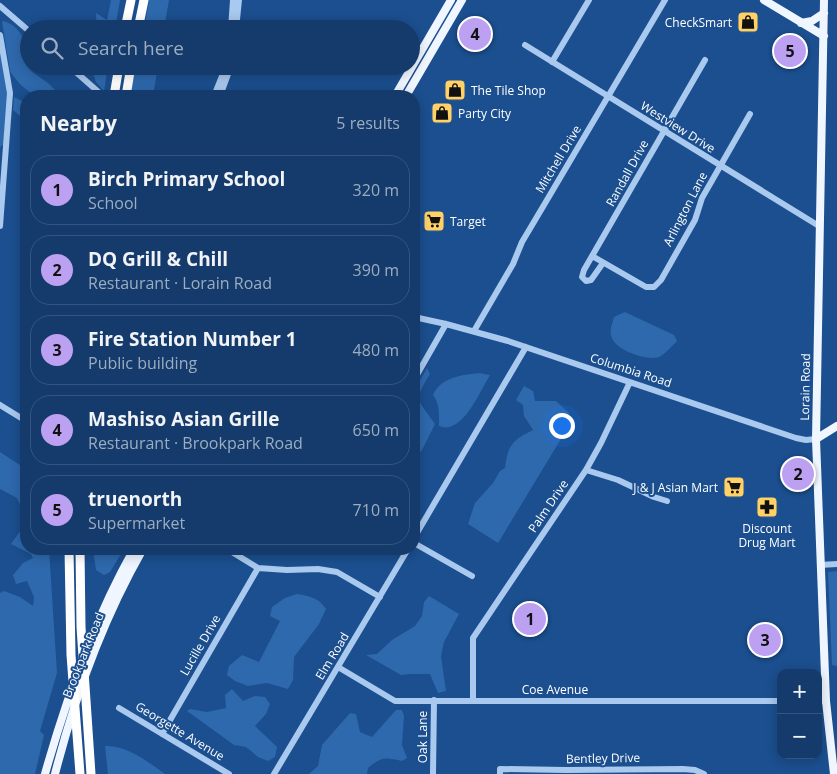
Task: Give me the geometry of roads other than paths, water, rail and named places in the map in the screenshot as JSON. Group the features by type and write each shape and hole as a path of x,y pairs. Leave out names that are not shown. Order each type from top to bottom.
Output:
{"highway":[{"path":"127,20 130,0"},
{"path":"140,20 144,0"},
{"path":"115,90 118,75"},
{"path":"127,90 130,75"},
{"path":"69,555 71,655 80,774"},
{"path":"80,555 81,627 91,774"}],"main road":[{"path":"420,53 451,0"},
{"path":"420,72 462,0"},
{"path":"764,0 824,36"},
{"name":"Lorain Road","path":"822,669 816,439 824,0"},
{"path":"801,23 812,22 824,13"},
{"path":"398,90 407,75"},
{"path":"410,90 418,75"},
{"path":"816,439 837,426"},
{"name":"Brookpark Road","path":"45,774 60,722 90,639 131,555"},
{"name":"Brookpark Road","path":"55,774 69,722 88,666 109,617 141,555"},
{"name":"Lorain Road","path":"822,701 834,774"}],"street":[{"path":"232,20 233,0"},
{"path":"237,20 239,0"},
{"path":"552,62 589,0"},
{"name":"Mitchell Drive","path":"474,331 513,264 522,242 665,0"},
{"path":"0,6 20,23"},
{"path":"0,35 10,93 0,226"},
{"name":"Westview Drive","path":"525,46 819,226"},
{"name":"Randall Drive","path":"603,263 591,280 586,280 582,277 584,270 705,60"},
{"path":"79,75 96,90"},
{"path":"216,90 222,75"},
{"path":"222,90 228,75"},
{"name":"Arlington Lane","path":"603,263 646,288 654,287 661,280 694,220 702,198 750,114"},
{"path":"592,256 603,263"},
{"name":"Columbia Road","path":"420,318 474,331 526,347 796,438 816,439"},
{"path":"420,370 446,324"},
{"path":"420,528 526,347"},
{"name":"Palm Drive","path":"474,700 474,638 586,470 630,382"},
{"path":"0,405 20,417"},
{"path":"586,470 618,480 654,497 668,501"},
{"path":"420,546 472,576"},
{"path":"237,555 258,568 287,570 318,569 337,572 380,596"},
{"name":"Elm Road","path":"274,774 404,555"},
{"path":"820,565 837,564"},
{"name":"Lucille Drive","path":"162,734 258,568"},
{"name":"Coe Avenue","path":"338,667 396,701 777,701"},
{"name":"Oak Lane","path":"433,774 434,700"},
{"name":"Georgette Avenue","path":"119,708 229,774"},
{"name":"Bentley Drive","path":"500,771 566,772 683,768 704,774"}],"place":[{"name":"CheckSmart","path":"748,22"},
{"name":"Mashiso Asian Grille","path":"475,34"},
{"name":"truenorth","path":"790,51"},
{"name":"The Tile Shop","path":"455,90"},
{"name":"Party City","path":"442,113"},
{"name":"Target","path":"434,221"},
{"name":"DQ Grill & Chill","path":"798,474"},
{"name":"J & J Asian Mart","path":"734,487"},
{"name":"Discount Drug Mart","path":"767,507"},
{"name":"Birch Primary School","path":"530,619"},
{"name":"Fire Station Number 1","path":"765,640"}]}
